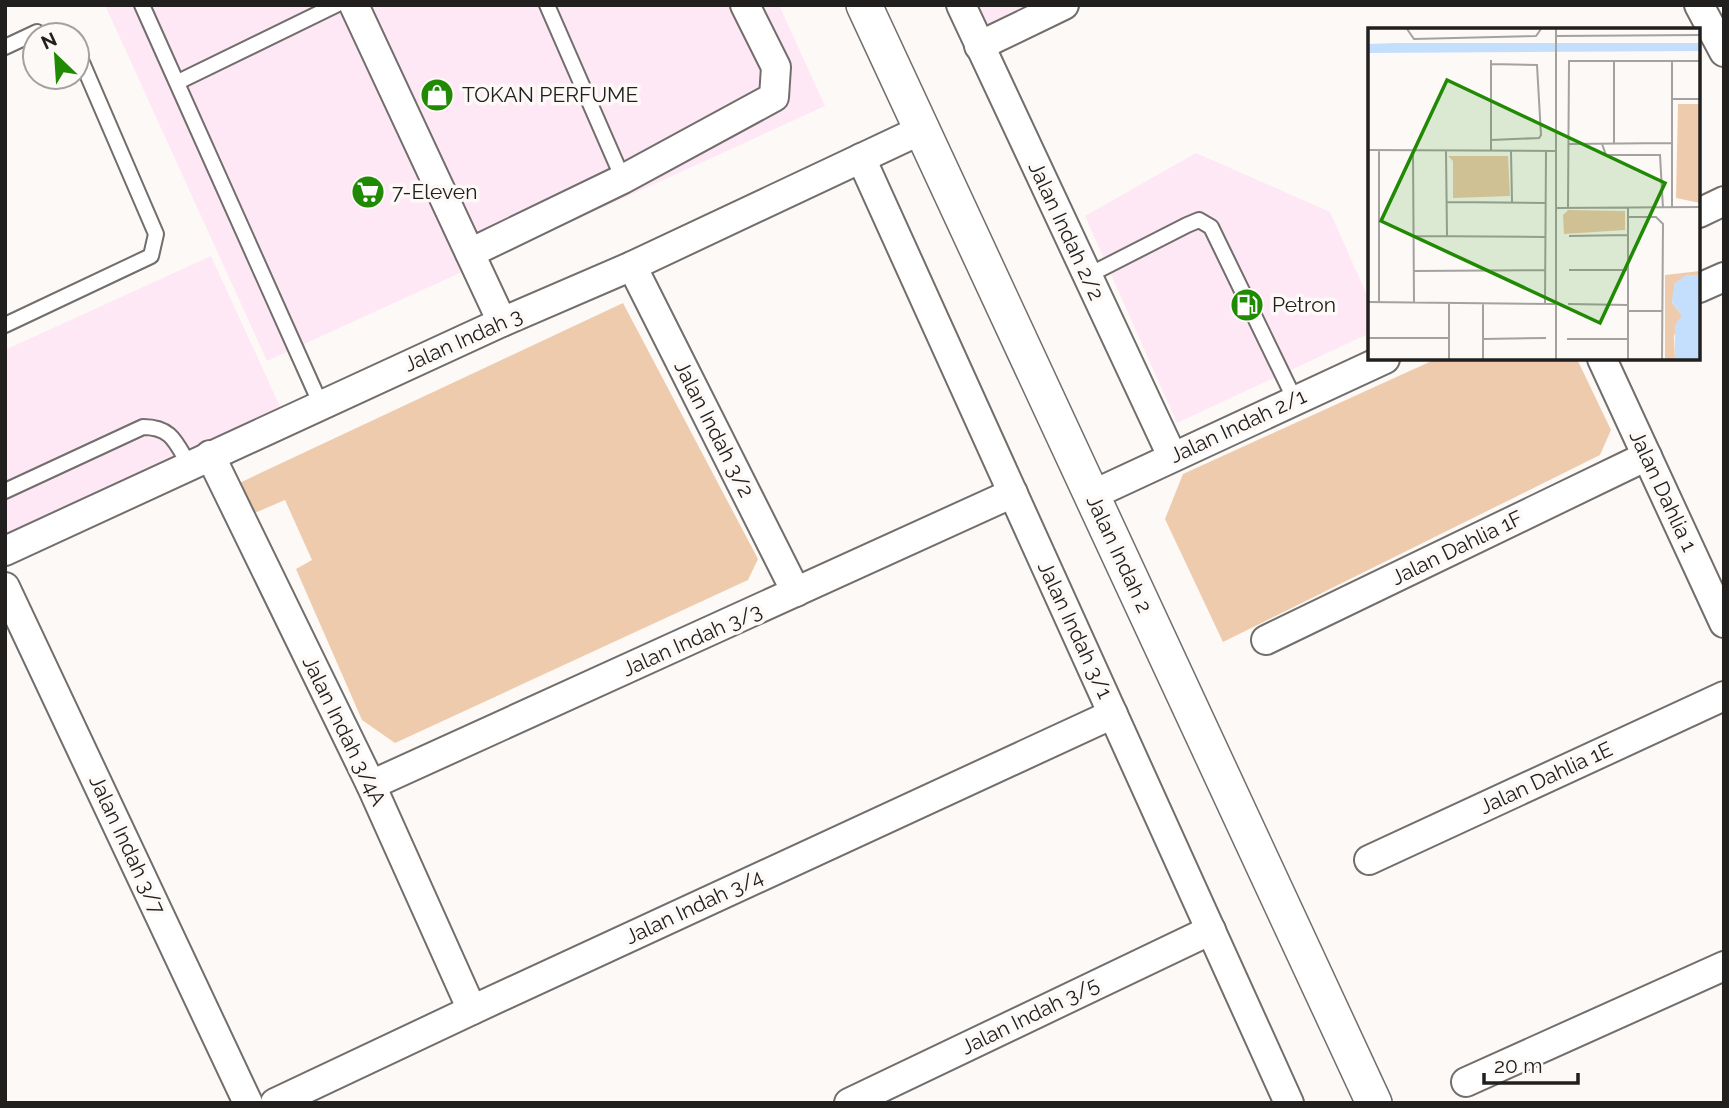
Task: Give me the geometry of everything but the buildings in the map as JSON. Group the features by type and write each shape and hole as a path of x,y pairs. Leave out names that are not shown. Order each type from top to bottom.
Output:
{"street":[{"path":"354,5 502,322"},
{"path":"470,253 623,178 774,97 776,66 745,5"},
{"name":"Jalan Indah 2","path":"864,5 1374,1103"},
{"name":"Jalan Indah 2/2","path":"961,5 1172,456"},
{"path":"979,46 1064,5"},
{"path":"1699,5 1724,52"},
{"name":"Jalan Indah 3","path":"5,551 502,322 632,266 921,130"},
{"name":"Jalan Indah 3/1","path":"861,158 1289,1103"},
{"path":"1701,211 1724,201"},
{"name":"Jalan Indah 3/2","path":"632,266 796,592"},
{"path":"1701,287 1724,277"},
{"name":"Jalan Indah 2/1","path":"1092,495 1383,360"},
{"name":"Jalan Dahlia 1","path":"1602,360 1724,623"},
{"name":"Jalan Dahlia 1F","path":"1266,640 1647,456"},
{"name":"Jalan Indah 3/4A","path":"200,460 371,785 471,1010"},
{"name":"Jalan Indah 3/3","path":"371,785 1013,493"},
{"name":"Jalan Indah 3/7","path":"5,587 248,1103"},
{"name":"Jalan Dahlia 1E","path":"1368,860 1724,696"},
{"name":"Jalan Indah 3/4","path":"275,1103 1113,714"},
{"name":"Jalan Indah 3/5","path":"849,1103 1211,930"},
{"path":"1466,1082 1724,966"}],"lane":[{"path":"142,5 321,405"},
{"path":"178,82 336,5"},
{"path":"547,5 623,178"},
{"path":"5,47 21,40"},
{"path":"5,325 151,256 156,234 91,83"},
{"path":"1087,276 1199,220 1211,227 1295,400"},
{"path":"5,491 143,427 158,427 200,460"}],"shaded area":[{"path":"105,5 779,5 825,106 267,361"},
{"path":"974,5 1038,5 985,31"},
{"path":"1196,153 1330,212 1368,298 1368,334 1177,423 1085,216"},
{"path":"211,256 282,411 5,537 5,350"},
{"path":"623,303 758,559 748,580 395,743 362,720 296,569 312,560 285,500 250,515 235,485"},
{"path":"1434,360 1577,360 1611,430 1600,455 1223,642 1165,519 1183,474"}],"place":[{"name":"TOKAN PERFUME","path":"437,95"},
{"name":"7-Eleven","path":"368,192"},
{"name":"Petron","path":"1247,305"}]}
